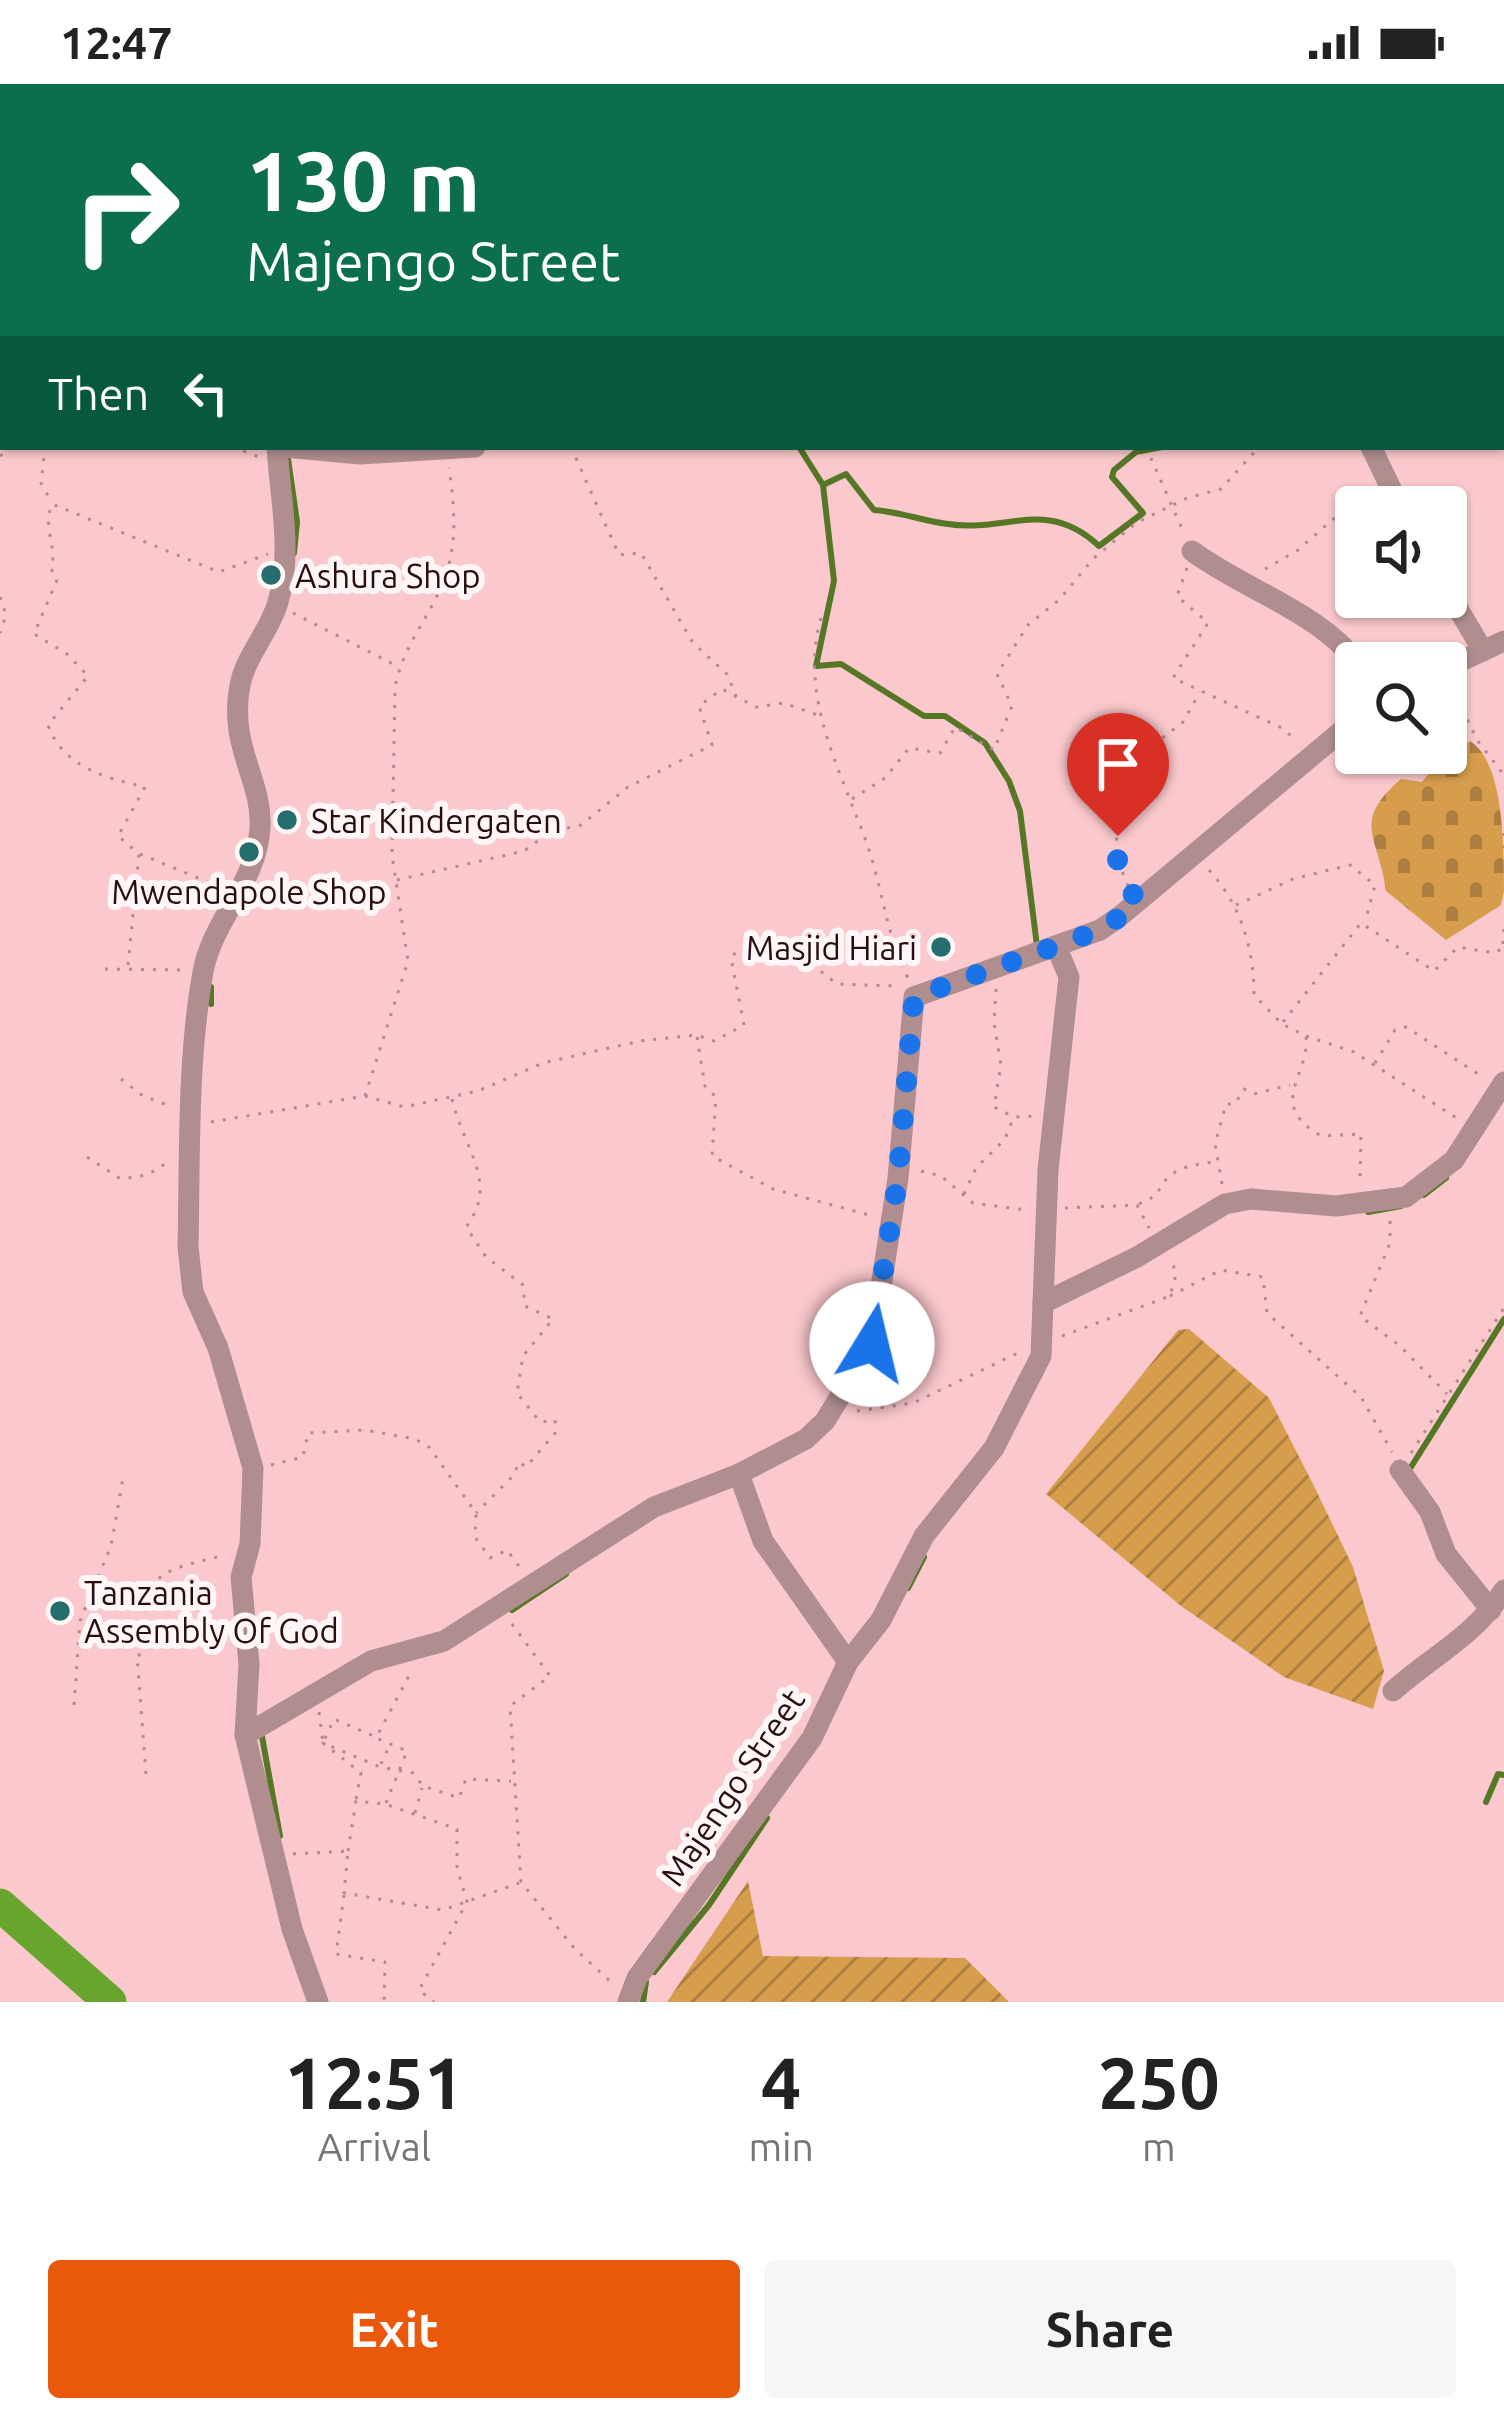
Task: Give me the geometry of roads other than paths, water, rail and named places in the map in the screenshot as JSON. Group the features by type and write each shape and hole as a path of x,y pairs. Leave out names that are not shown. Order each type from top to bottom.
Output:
{"street":[{"path":"318,2002 292,1929 245,1735 249,1664 242,1577 250,1544 253,1468 218,1348 193,1292 188,1161 202,974 238,895 260,830 260,806 241,755 240,683 278,603 285,562 280,452 419,450"},
{"path":"1373,450 1391,486"},
{"path":"1192,550 1338,642"},
{"path":"1467,613 1494,646 1467,662"},
{"path":"245,1735 371,1661 417,1650 501,1608 654,1508 739,1474 806,1439 860,1371 872,1344 898,1178 912,989 1000,967 1100,930 1138,905 1335,735"},
{"name":"Majengo Street","path":"628,1999 812,1738 848,1662 881,1620 923,1536 994,1448 1041,1356 1055,1113 1069,977 1056,946"},
{"path":"1043,1303 1226,1204 1251,1198 1358,1203 1406,1196 1433,1181 1475,1130 1502,1085"},
{"path":"1400,1470 1430,1512 1446,1554 1491,1610"},
{"path":"739,1474 763,1541 848,1662"},
{"path":"1393,1691 1440,1650 1469,1636 1504,1590"}],"waterway":[{"path":"801,450 823,485 834,581 816,666 841,664 924,716 945,716 985,743 1009,781 1020,811 1037,946"},
{"path":"823,485 846,474 874,510 969,526 1044,520 1080,531 1099,546 1143,513 1112,477 1136,452 1146,450"},
{"path":"288,459 297,522 294,553"},
{"path":"211,987 211,1004"},
{"path":"1424,1195 1446,1178"},
{"path":"1368,1212 1401,1206"},
{"path":"1411,1467 1504,1319"},
{"path":"908,1588 924,1557"},
{"path":"512,1610 566,1574"},
{"path":"261,1731 280,1836"},
{"path":"1486,1802 1498,1774 1504,1775"},
{"path":"654,1972 709,1905 767,1818"},
{"path":"0,1905 110,2002"},
{"path":"643,2002 646,1982"}],"place":[{"name":"Ashura Shop","path":"271,575"},
{"name":"Star Kindergaten","path":"287,820"},
{"name":"Mwendapole Shop","path":"249,852"},
{"name":"Masjid Hiari","path":"941,947"},
{"name":"Tanzania Assembly Of God","path":"60,1611"}]}
